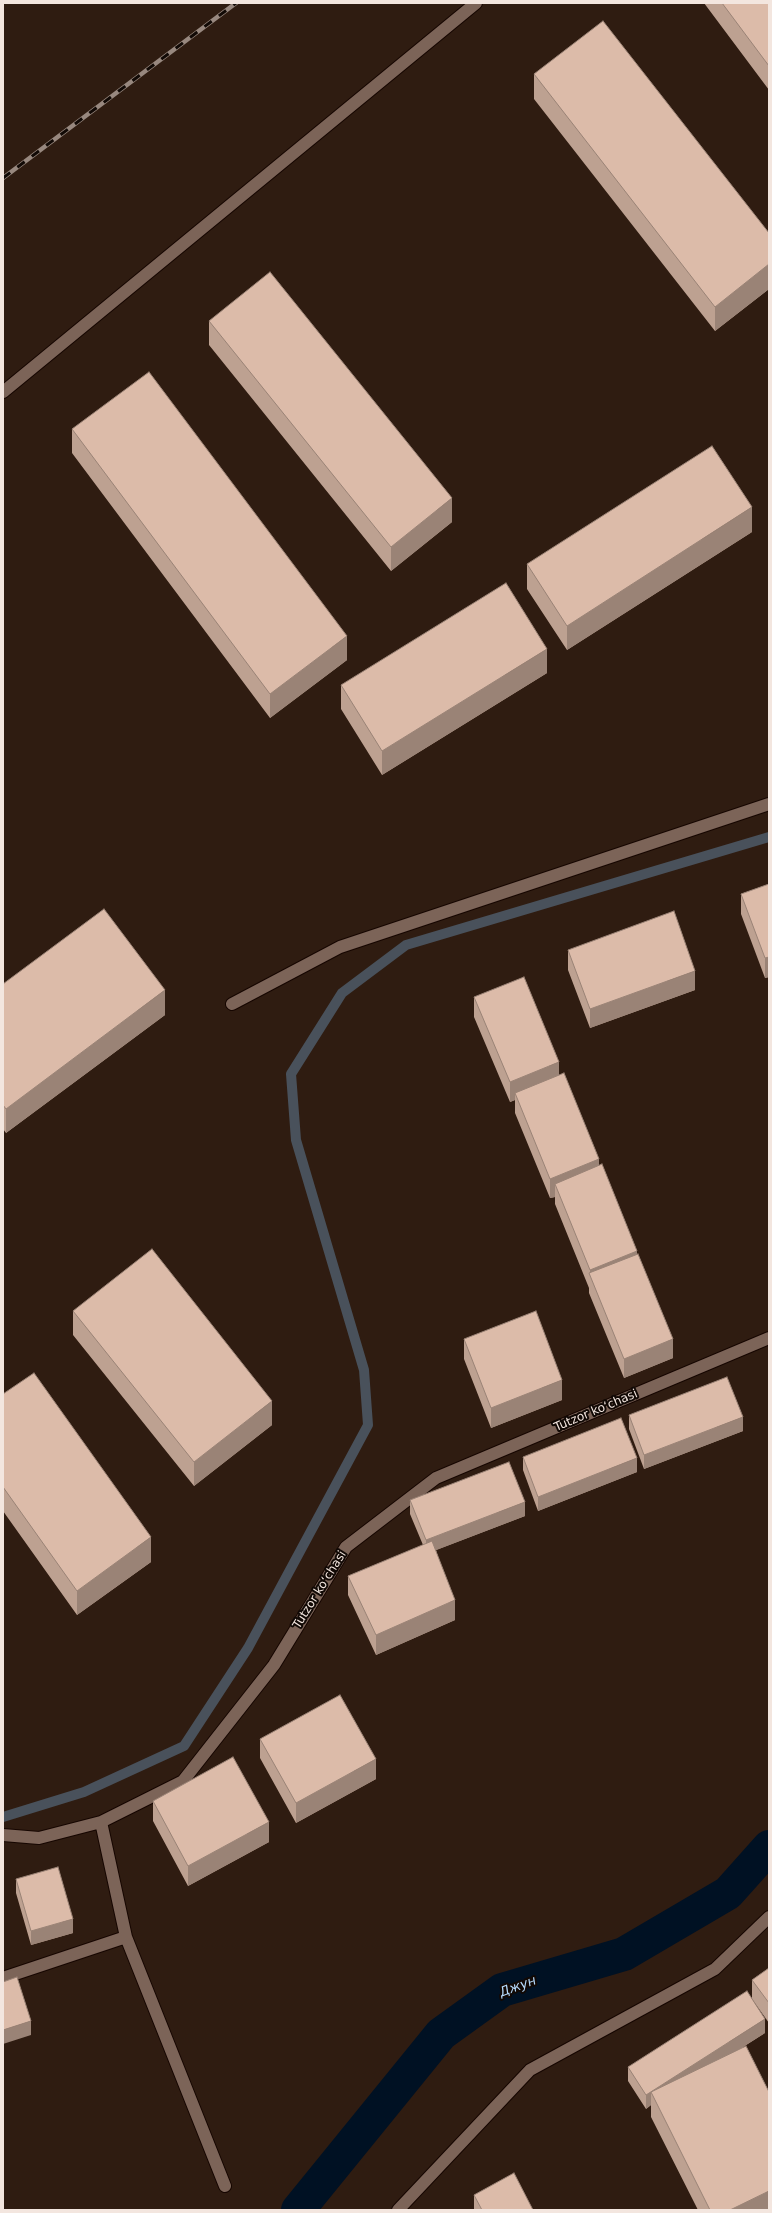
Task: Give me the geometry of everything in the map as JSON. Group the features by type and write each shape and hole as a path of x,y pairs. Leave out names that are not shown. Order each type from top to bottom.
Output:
{"street":[{"path":"3,392 476,3"},
{"path":"232,1004 340,947 769,804"},
{"name":"Tutzor ko‘chasi","path":"3,1835 39,1838 102,1822 183,1782 274,1665 346,1547 436,1478 769,1338"},
{"path":"102,1822 126,1937 225,2186"},
{"path":"398,2210 530,2070 715,1969 769,1917"},
{"path":"3,1978 126,1937"}],"building":[{"path":"722,3 769,3 769,66"},
{"path":"603,21 769,233 769,264 715,307 534,74"},
{"path":"270,272 452,498 391,547 209,321"},
{"path":"149,372 347,636 270,694 72,429"},
{"path":"712,446 752,507 567,626 527,564"},
{"path":"506,583 547,649 382,751 341,685"},
{"path":"769,884 769,957 765,958 741,894"},
{"path":"104,909 165,990 6,1109 3,1105 3,984"},
{"path":"674,911 695,971 590,1009 568,950"},
{"path":"524,977 559,1062 510,1082 474,997"},
{"path":"564,1073 599,1159 550,1179 515,1093"},
{"path":"602,1164 637,1251 590,1270 555,1184"},
{"path":"152,1249 272,1401 194,1462 73,1311"},
{"path":"638,1254 673,1339 624,1359 589,1273"},
{"path":"536,1311 562,1380 491,1408 464,1339"},
{"path":"34,1373 151,1537 77,1591 3,1487 3,1394"},
{"path":"727,1377 743,1417 644,1455 629,1415"},
{"path":"621,1418 637,1458 538,1497 523,1457"},
{"path":"509,1462 525,1502 426,1540 410,1500"},
{"path":"432,1541 455,1600 376,1635 348,1576"},
{"path":"340,1695 376,1759 296,1803 260,1739"},
{"path":"233,1757 269,1822 188,1866 153,1801"},
{"path":"58,1867 73,1919 31,1931 16,1879"},
{"path":"769,1968 769,2003 752,1980"},
{"path":"17,1977 31,2021 3,2030 3,1982"},
{"path":"747,1991 765,2019 646,2095 628,2067"},
{"path":"746,2046 769,2092 769,2191 730,2210 710,2210 651,2092"},
{"path":"514,2173 533,2210 482,2210 474,2195"}],"waterway":[{"path":"3,1817 84,1792 184,1746 248,1648 368,1425 364,1370 296,1140 291,1074 342,993 406,945 769,837"},
{"name":"Джун","path":"298,2210 441,2034 502,1990 624,1954 728,1893 769,1847"}],"railway":[{"path":"3,178 236,3"}]}
